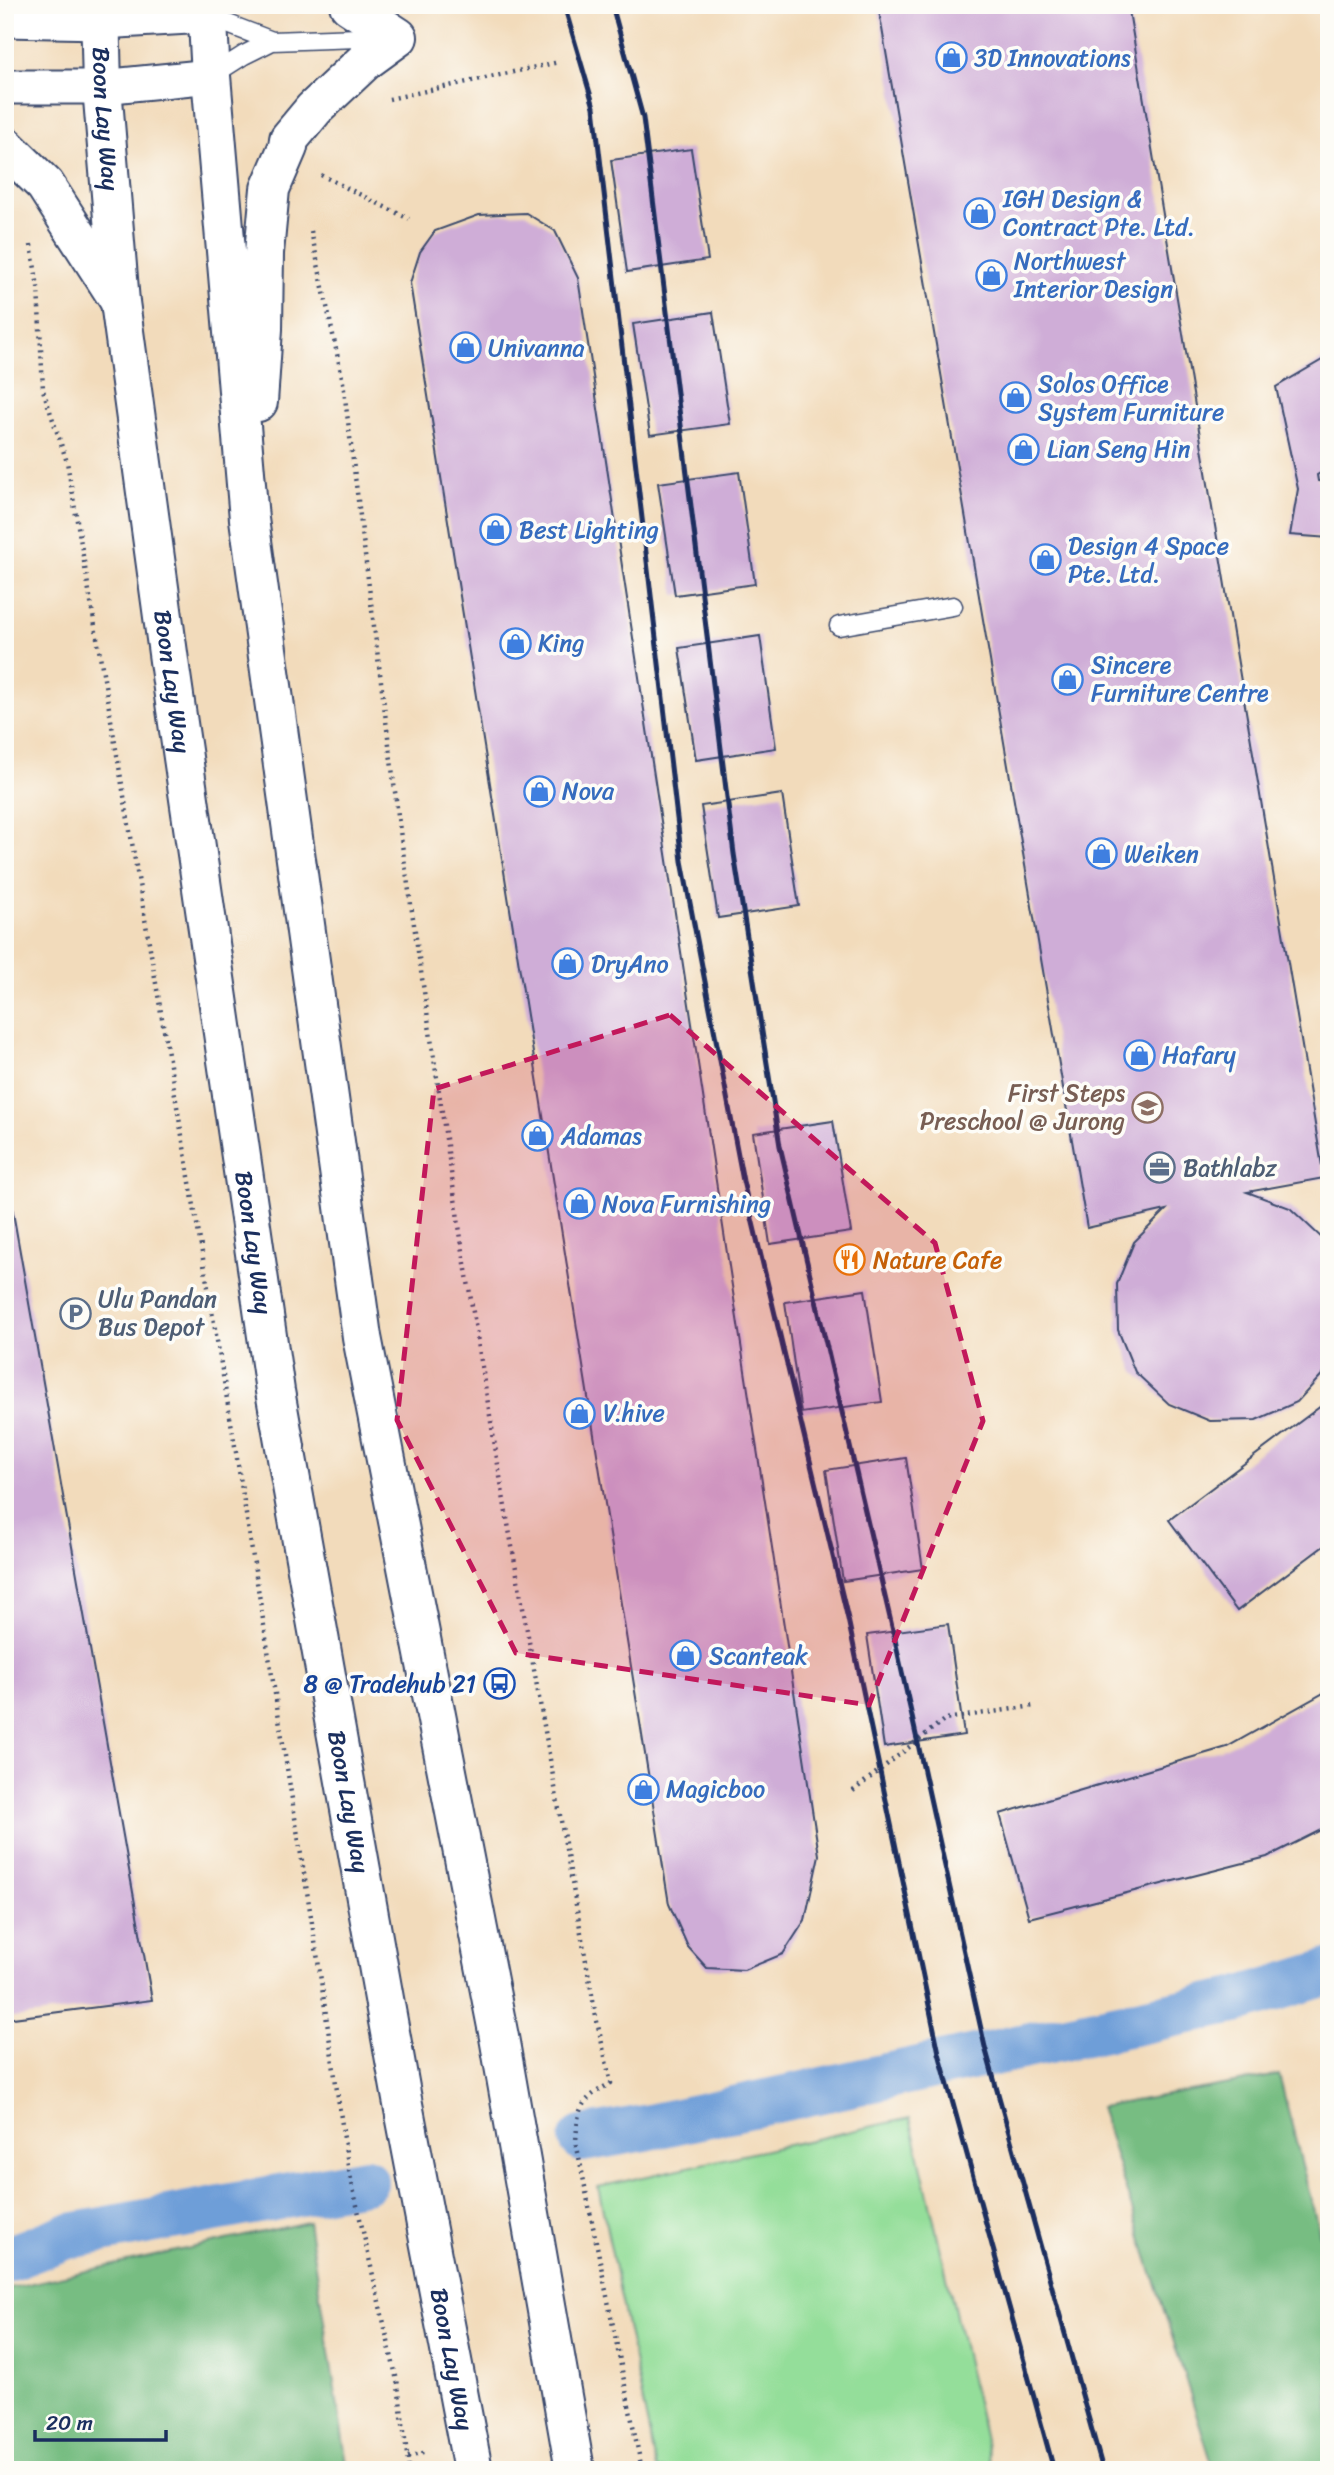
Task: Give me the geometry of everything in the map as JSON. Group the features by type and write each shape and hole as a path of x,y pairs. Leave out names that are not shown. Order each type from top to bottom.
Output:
{"main road":[{"path":"249,519 270,189 289,139 314,109 365,61 398,37 348,5"},
{"path":"207,10 249,519 362,1337 499,2037 575,2470"},
{"name":"Boon Lay Way","path":"100,14 102,87 120,302 275,1391 402,2099 473,2470"},
{"path":"5,146 45,185 120,302"}],"street":[{"path":"5,20 207,10"},
{"path":"5,87 102,87 211,76"}],"lane":[{"path":"207,10 272,41"},
{"path":"211,76 272,41 398,37"},
{"path":"839,626 953,606"}],"path":[{"path":"562,5 564,18"},
{"path":"381,104 391,98 559,62"},
{"path":"319,174 409,219"},
{"path":"310,227 343,382 400,831 461,1239 505,1507 596,2017 611,2083 585,2101 577,2114 576,2142 642,2470"},
{"path":"38,287 43,390 67,462 235,1446 316,1946 348,2166 398,2385 409,2470"},
{"path":"853,1791 945,1719 1034,1706"}],"highlighted area":[{"path":"670,1015 935,1243 983,1421 869,1705 516,1653 397,1420 434,1089"}],"green space":[{"path":"1279,2075 1329,2270 1329,2470 1214,2470 1100,2107"},
{"path":"910,2118 992,2470 657,2470 598,2187"},
{"path":"308,2222 348,2470 5,2470 5,2289"}],"building":[{"path":"878,5 1128,5 1324,1178 1247,1192 1290,1208 1323,1239 1329,1252 1328,1368 1297,1402 1256,1420 1210,1421 1169,1404 1135,1372 1118,1330 1117,1284 1134,1242 1166,1210 1087,1228"},
{"path":"691,149 708,260 627,272 611,160"},
{"path":"526,213 555,231 578,278 819,1855 805,1920 783,1954 744,1970 707,1968 688,1947 669,1904 410,283 420,252 435,231 479,215"},
{"path":"713,312 730,424 650,435 633,324"},
{"path":"1329,356 1329,468 1317,475 1318,481 1329,482 1329,538 1290,535 1298,489 1276,387"},
{"path":"739,472 755,584 675,595 658,483"},
{"path":"760,636 776,748 696,760 679,648"},
{"path":"782,794 799,906 718,918 701,806"},
{"path":"833,1121 851,1232 770,1244 753,1133"},
{"path":"5,1167 152,2000 5,2019"},
{"path":"865,1290 882,1402 801,1413 785,1302"},
{"path":"1329,1400 1329,1542 1237,1611 1169,1520"},
{"path":"906,1458 923,1569 843,1581 826,1470"},
{"path":"948,1624 964,1735 884,1747 867,1635"},
{"path":"1329,1690 1329,1826 1267,1857 1029,1918 1000,1814 1227,1747"}],"waterway":[{"path":"582,2139 645,2128 1235,2001 1329,1972"},
{"path":"5,2260 65,2237 365,2181"}],"railway":[{"path":"564,5 594,107 682,861 743,1181 848,1619 939,2053 1054,2470"},
{"path":"612,5 643,118 734,854 780,1146 893,1631 985,2047 1103,2470"}],"place":[{"name":"3D Innovations","path":"951,58"},
{"name":"IGH Design & Contract Pte. Ltd.","path":"980,213"},
{"name":"Northwest Interior Design","path":"991,275"},
{"name":"Univanna","path":"465,348"},
{"name":"Solos Office System Furniture","path":"1015,398"},
{"name":"Lian Seng Hin","path":"1024,449"},
{"name":"Best Lighting","path":"496,530"},
{"name":"Design 4 Space Pte. Ltd.","path":"1045,560"},
{"name":"King","path":"515,643"},
{"name":"Sincere Furniture Centre","path":"1068,679"},
{"name":"Nova","path":"539,791"},
{"name":"Weiken","path":"1101,854"},
{"name":"DryAno","path":"568,964"},
{"name":"Hafary","path":"1139,1055"},
{"name":"First Steps Preschool @ Jurong","path":"1148,1107"},
{"name":"Adamas","path":"538,1136"},
{"name":"Bathlabz","path":"1160,1168"},
{"name":"Nova Furnishing","path":"579,1204"},
{"name":"Nature Cafe","path":"850,1260"},
{"name":"Ulu Pandan Bus Depot","path":"75,1313"},
{"name":"V.hive","path":"580,1413"},
{"name":"Scanteak","path":"686,1656"},
{"name":"8 @ Tradehub 21","path":"499,1684"},
{"name":"Magicboo","path":"643,1789"}]}
